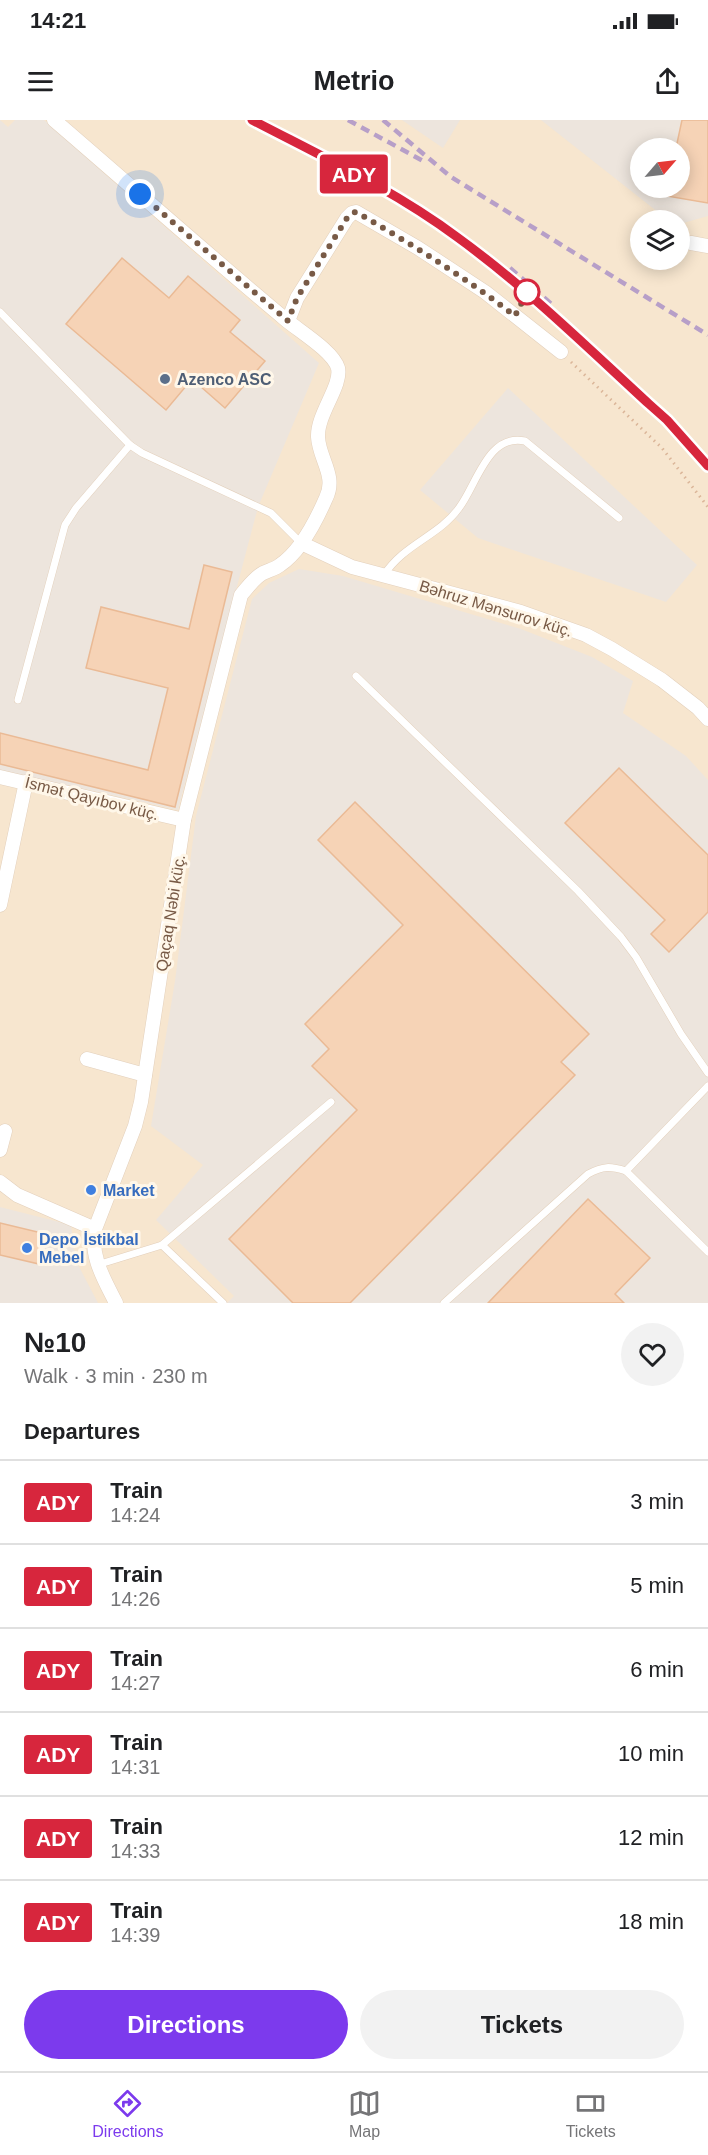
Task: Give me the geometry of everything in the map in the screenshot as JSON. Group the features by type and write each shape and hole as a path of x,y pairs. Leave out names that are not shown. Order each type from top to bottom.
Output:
{"street":[{"path":"54,120 288,321 297,298 347,218 356,212 418,248 485,292 561,352"},
{"path":"691,243 708,246"},
{"name":"Qaçaq Nəbi küç.","path":"116,1303 97,1265 93,1242 95,1229 135,1126 145,1075 184,820 241,596 261,574 279,566 301,543 327,498 330,487 330,477 318,440 319,423 338,379 338,370 328,353 288,321"},
{"name":"Bəhruz Mənsurov küç.","path":"301,543 352,567 521,612 586,635 662,680 708,718"},
{"name":"İsmət Qayıbov küç.","path":"0,777 184,820"},
{"path":"0,904 26,782"},
{"path":"87,1059 145,1075"},
{"path":"0,1150 5,1131"},
{"path":"0,1182 17,1196 95,1229"}],"lane":[{"path":"0,312 130,445 142,453 271,513 301,543"},
{"path":"384,575 393,561 403,552 451,519 461,507 493,450 504,442 516,439 525,441 619,518"},
{"path":"18,700 65,525 76,508 130,445"},
{"path":"356,676 578,891 621,937 636,957 681,1034 708,1073"},
{"path":"626,1172 708,1086"},
{"path":"97,1265 162,1245 331,1102"},
{"path":"444,1303 588,1174 600,1167 611,1166 626,1172 708,1252"},
{"path":"162,1245 223,1303"}],"path":[{"path":"561,352 662,448 708,507"}],"shaded area":[{"path":"0,120 708,120 708,1303 0,1303"},
{"name":"Azenco ASC","path":"0,120 8,127 15,120 44,120 319,363 258,507 178,810 0,770"},
{"path":"402,120 460,120 443,148"},
{"path":"541,120 708,120 708,216 690,221 690,210 655,210 640,198 690,198 690,138 630,138 630,190"},
{"path":"508,388 697,565 666,602 478,538 420,490"},
{"path":"299,569 343,576 521,629 592,657 633,681 623,713 686,756 708,780 708,1303 227,1303 234,1296 156,1220 203,1165 151,1126 175,981 196,816 252,599 269,583"},
{"path":"0,1207 71,1225 76,1261 98,1303 0,1303"}],"building":[{"path":"682,120 708,120 708,203 679,198 690,198 690,138 678,138"},
{"path":"122,258 169,298 188,276 240,320 230,332 265,361 225,408 192,379 166,410 66,324"},
{"path":"204,565 232,572 175,807 0,764 0,733 148,770 168,688 86,668 101,607 189,629"},
{"path":"619,768 708,855 708,912 669,952 651,934 665,920 565,823"},
{"path":"355,802 589,1034 561,1062 575,1075 350,1303 293,1303 229,1239 357,1110 312,1066 329,1049 305,1024 403,925 318,840"},
{"path":"588,1199 650,1258 615,1294 624,1303 488,1303"},
{"path":"0,1223 46,1234 39,1264 0,1255"}],"railway":[{"path":"252,120 387,191 457,236 527,292 667,420 708,466"},
{"path":"348,120 425,162"},
{"path":"383,120 451,177 708,335"},
{"path":"510,268 555,307"}],"train":[{"name":"ADY","path":"252,120 387,191 457,236 527,292 667,420 708,466"}],"place":[{"name":"Azenco ASC","path":"165,379"},
{"name":"Market","path":"91,1190"},
{"name":"Depo İstikbal Mebel","path":"27,1248"}],"route":[{"path":"140,194 288,321 297,298 347,218 356,212 418,248 485,292 515,316 527,292"}]}
